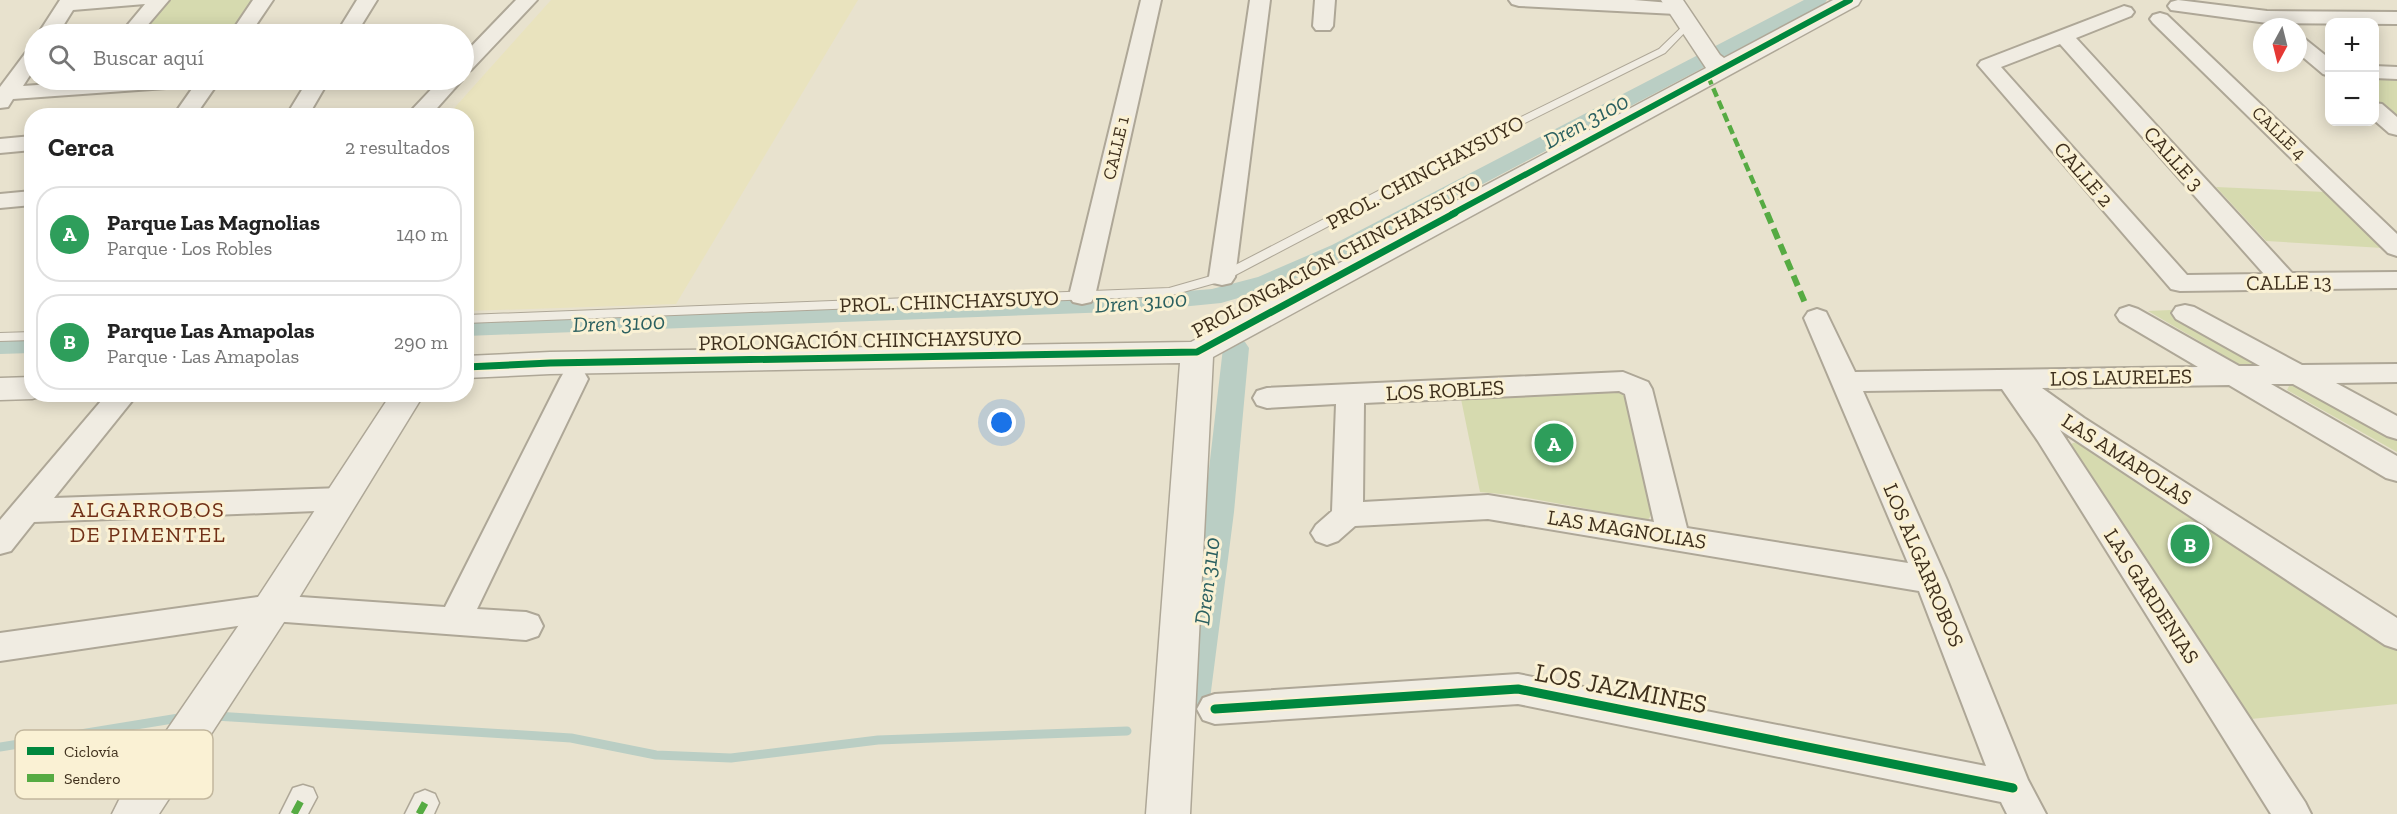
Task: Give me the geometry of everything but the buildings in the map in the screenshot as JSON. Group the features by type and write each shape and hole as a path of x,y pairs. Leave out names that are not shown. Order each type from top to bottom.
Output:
{"street":[{"path":"54,24 68,3 139,0"},
{"path":"139,24 159,0"},
{"path":"247,24 263,0"},
{"path":"352,24 367,0"},
{"path":"474,54 527,0"},
{"name":"CALLE 1","path":"1082,296 1151,0"},
{"path":"1222,278 1260,0"},
{"path":"1323,26 1325,0"},
{"path":"1518,0 1678,7 1712,59"},
{"name":"PROLONGACIÓN CHINCHAYSUYO","path":"474,367 582,362 1197,352 1712,59 1850,0"},
{"path":"2106,0 2124,12"},
{"path":"2332,0 2352,17"},
{"path":"1550,1 1553,23"},
{"path":"2063,35 2124,12 2170,8 2253,19"},
{"name":"CALLE 4","path":"2170,8 2397,248"},
{"path":"2307,20 2352,17 2397,18"},
{"name":"CALLE 2","path":"2063,35 1988,66 2180,283"},
{"name":"CALLE 3","path":"2063,35 2285,282"},
{"path":"2307,51 2325,66"},
{"path":"4,97 24,69"},
{"path":"2379,72 2397,73"},
{"path":"4,97 47,90"},
{"path":"190,108 202,90"},
{"path":"302,108 312,90"},
{"path":"425,108 442,90"},
{"path":"2379,113 2397,128"},
{"path":"0,146 24,144"},
{"path":"0,201 24,199"},
{"name":"CALLE 13","path":"2180,283 2397,280"},
{"path":"2185,314 2397,429"},
{"path":"2129,315 2397,470"},
{"name":"LOS ALGARROBOS","path":"1817,318 1931,580 2020,801"},
{"path":"1168,814 1197,352"},
{"name":"LOS LAURELES","path":"1846,382 2397,373"},
{"path":"453,621 574,379"},
{"name":"LAS AMAPOLAS","path":"2010,379 2074,425 2397,635"},
{"name":"LAS GARDENIAS","path":"2010,379 2048,434 2292,814"},
{"name":"LOS ROBLES","path":"1267,398 1623,381 1638,389 1673,536"},
{"path":"0,389 24,388"},
{"name":"LAS MAGNOLIAS","path":"1350,394 1337,524 1488,507 1931,580"},
{"path":"0,542 117,402"},
{"path":"190,730 272,608 403,402"},
{"path":"26,511 341,500"},
{"path":"0,647 272,608 526,626"},
{"name":"LOS JAZMINES","path":"1215,709 1518,689 2020,801"},
{"path":"134,814 144,799"}],"lane":[{"name":"PROL. CHINCHAYSUYO","path":"474,320 1082,296 1169,291 1222,278 1502,131 1662,51 1678,7"},
{"path":"0,337 24,336"}],"shaded area":[{"path":"551,0 858,0 676,304 474,311 474,108 454,108 470,90 474,90 474,86"}],"green space":[{"path":"170,0 257,0 240,24 150,24"},
{"path":"2379,76 2397,77 2397,122 2379,106"},
{"path":"2216,187 2326,192 2383,248 2266,241"},
{"path":"2171,310 2262,365 2255,368 2242,366 2148,311"},
{"path":"2290,384 2298,384 2397,436 2397,452 2287,390"},
{"path":"1615,385 1625,392 1654,510 1648,520 1511,495 1480,492 1460,394"},
{"path":"2078,441 2397,644 2397,704 2251,719 2071,444"}],"waterway":[{"name":"Dren 3100","path":"474,328 1140,303 1212,297 1267,282 1340,250 1818,0"},
{"name":"Dren 3100","path":"0,346 24,345"},
{"name":"Dren 3110","path":"1193,699 1219,512 1236,348"},
{"path":"215,716 571,738 656,755 731,758 878,740 1127,731"},
{"path":"105,730 185,717"},
{"path":"0,747 15,745"}],"marked path":[{"path":"1708,76 1805,303"},
{"path":"294,814 303,797"},
{"path":"419,814 425,803"}],"cycle path":[{"path":"474,367 550,363 1197,352 1850,0"},
{"path":"1215,709 1518,689 2013,788"}],"place":[{"name":"Parque Las Magnolias","path":"1554,443"},
{"name":"Parque Las Amapolas","path":"2190,544"}],"district":[{"name":"ALGARROBOS DE PIMENTEL","path":"148,522"}]}
